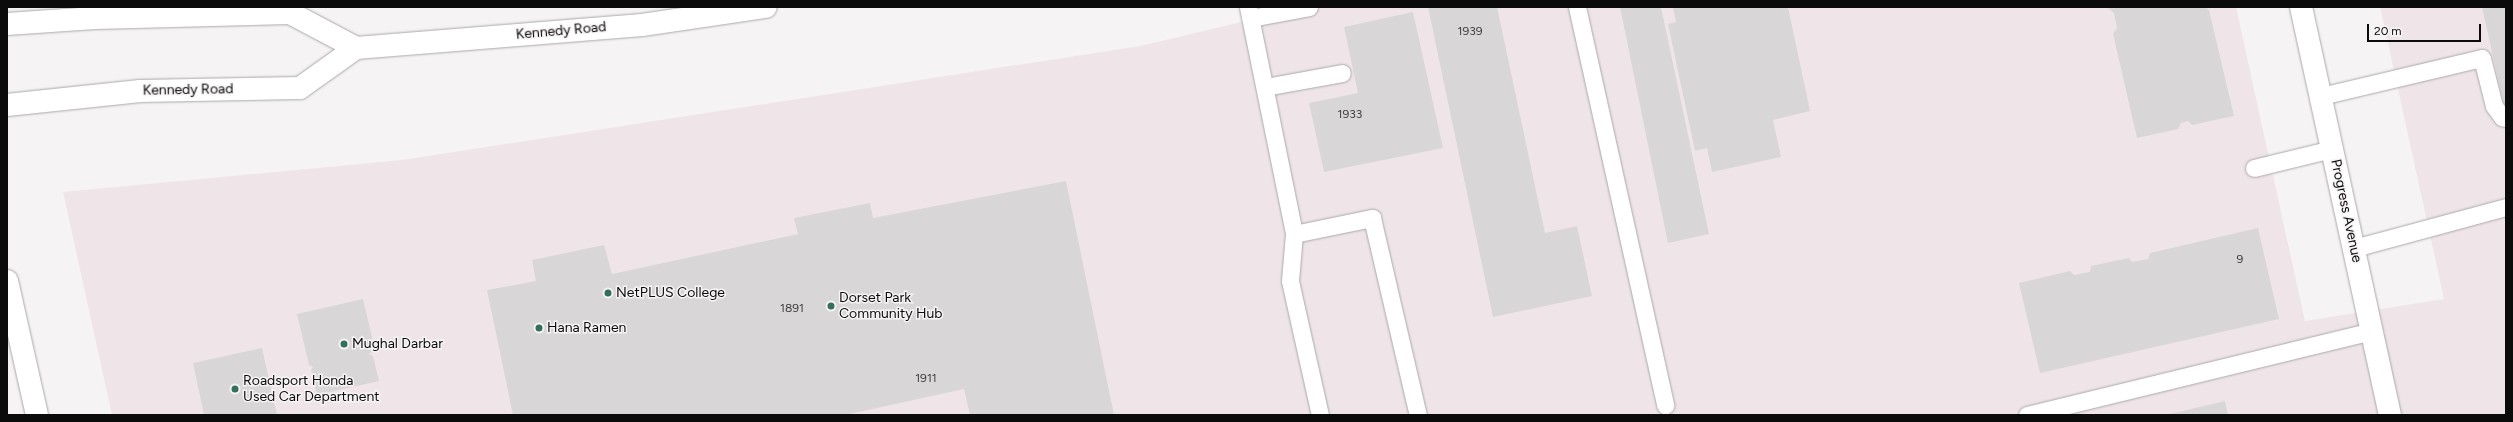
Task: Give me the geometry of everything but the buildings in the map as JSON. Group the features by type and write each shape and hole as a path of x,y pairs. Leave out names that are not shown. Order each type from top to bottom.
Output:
{"main road":[{"name":"Kennedy Road","path":"7,105 140,91 300,88 356,48 642,25 766,7"},
{"name":"Progress Avenue","path":"2301,7 2390,415"},
{"path":"7,24 95,18 290,13 356,48"},
{"path":"7,281 37,415"}],"lane":[{"path":"1310,7 1250,13 1294,234 1290,281 1320,415"},
{"path":"1577,7 1665,405"},
{"path":"2321,96 2482,58 2494,106 2502,117 2506,118"},
{"path":"1265,87 1342,73"},
{"path":"2254,168 2332,149"},
{"path":"2354,248 2506,207"},
{"path":"1294,234 1372,218 1418,415"},
{"path":"2027,415 2371,331"}],"shaded area":[{"path":"1305,7 2236,7 2305,321 2444,299 2380,7 2506,7 2506,415 112,415 63,192 402,160 1140,46"}],"place":[{"name":"NetPLUS College","path":"608,293"},
{"name":"Dorset Park Community Hub","path":"831,306"},
{"name":"Hana Ramen","path":"539,328"},
{"name":"Mughal Darbar","path":"344,344"},
{"name":"Roadsport Honda Used Car Department","path":"235,389"}]}
